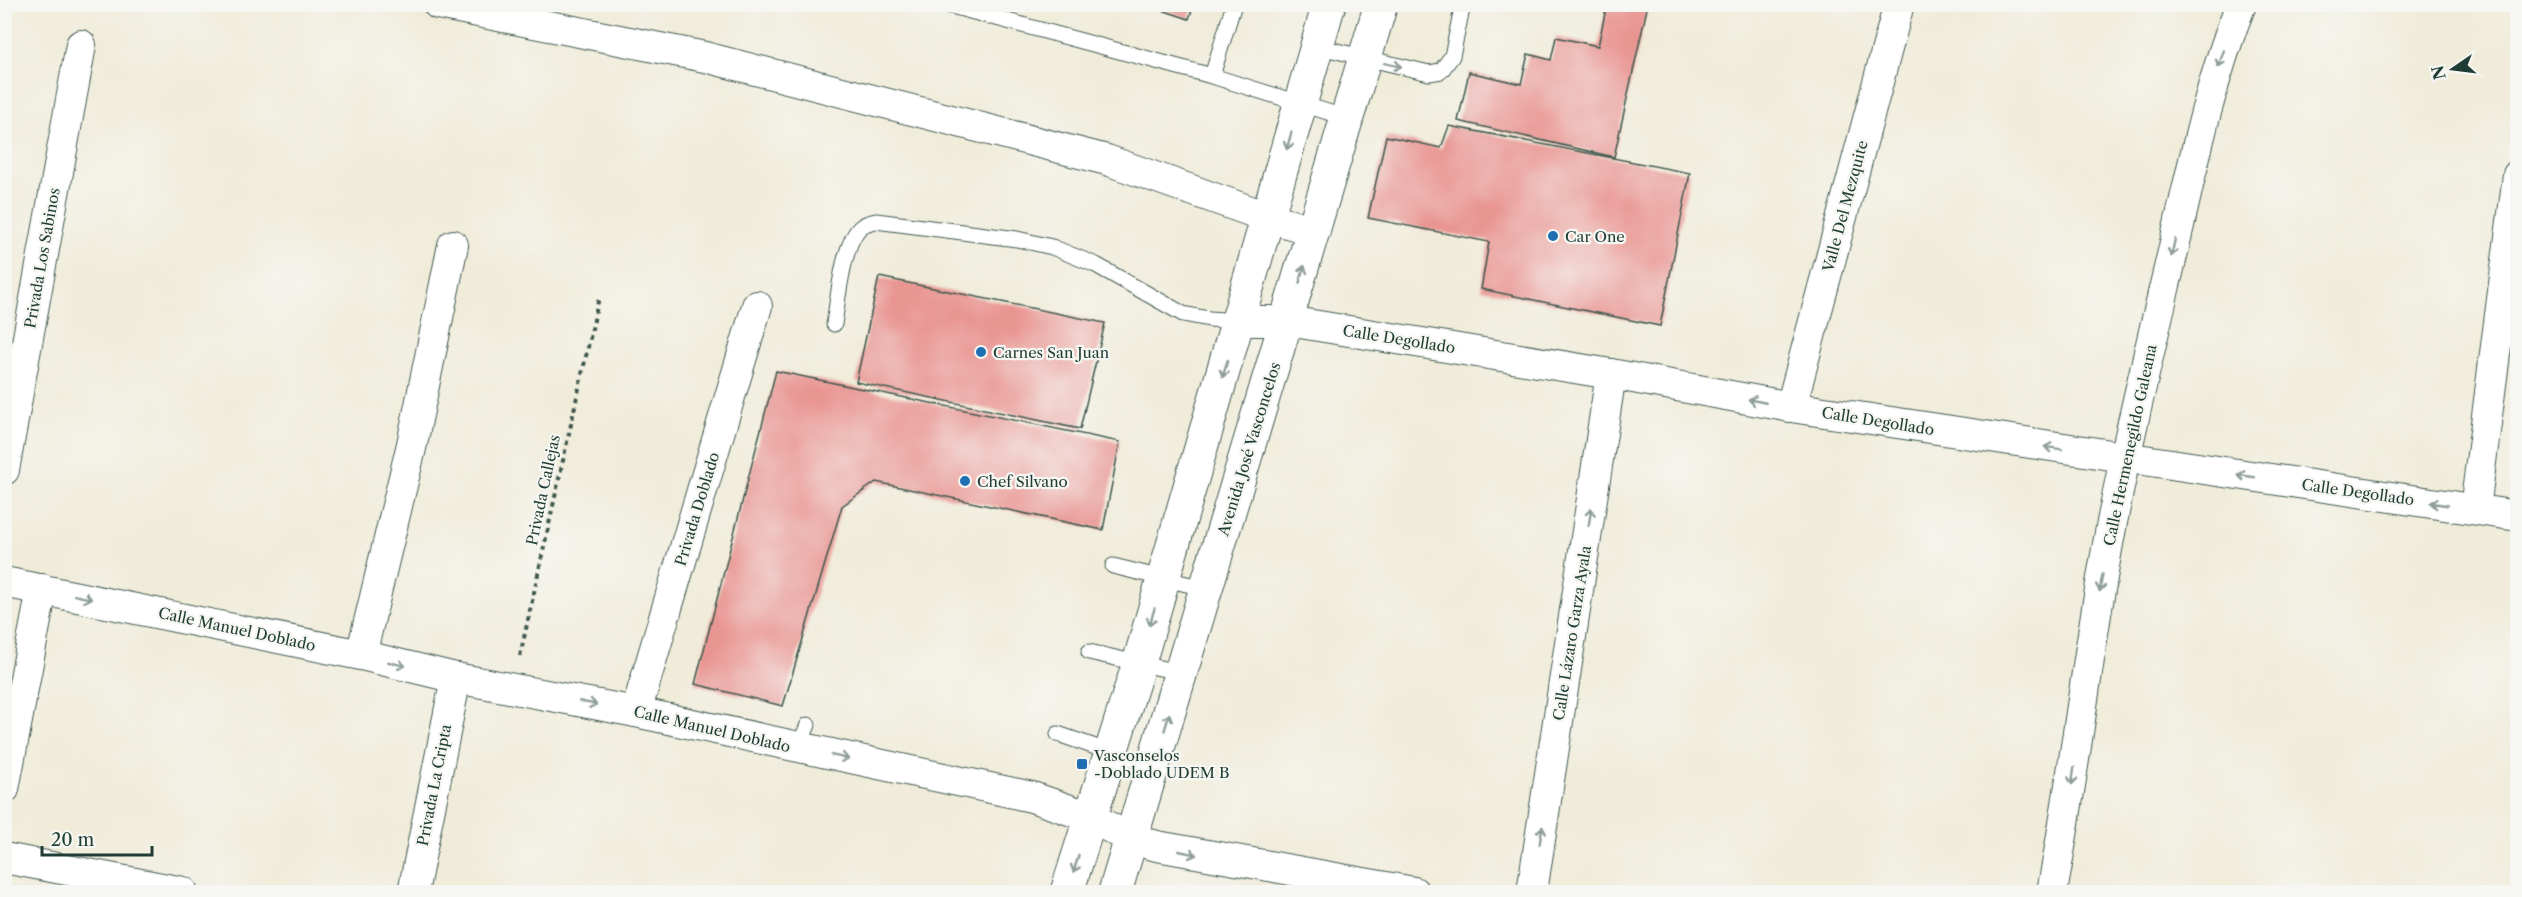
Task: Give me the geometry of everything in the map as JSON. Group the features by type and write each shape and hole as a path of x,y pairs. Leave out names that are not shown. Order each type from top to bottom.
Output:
{"main road":[{"path":"1067,892 1139,663 1329,4"},
{"name":"Avenida José Vasconcelos","path":"1114,892 1182,674 1381,4"}],"street":[{"path":"438,4 705,57 1107,160 1267,217 1315,231"},
{"name":"Valle Del Mezquite","path":"1791,407 1899,4"},
{"name":"Calle Hermenegildo Galeana","path":"2052,892 2070,797 2100,590 2124,459 2199,136 2218,67 2241,4"},
{"name":"Privada Los Sabinos","path":"4,470 81,45"},
{"path":"2475,509 2517,175"},
{"path":"361,655 412,444 453,245"},
{"name":"Privada Doblado","path":"636,712 757,306"},
{"name":"Calle Degollado","path":"1239,321 1288,321 1611,374 1791,407 2124,459 2517,516"},
{"name":"Calle Lázaro Garza Ayala","path":"1532,892 1611,374"},
{"name":"Calle Manuel Doblado","path":"4,582 361,655 513,689 636,712 803,736 1032,797 1090,817 1131,839 1198,855 1414,892"},
{"path":"4,789 42,589"},
{"name":"Privada La Cripta","path":"413,892 456,678"},
{"path":"4,858 183,892"}],"lane":[{"path":"944,4 1212,76 1347,118"},
{"path":"1212,76 1234,4"},
{"path":"1316,46 1429,73 1441,71 1452,56 1463,4"},
{"path":"834,324 849,248 855,234 863,225 876,221 1017,239 1052,247 1096,265 1183,314 1239,321"},
{"path":"1113,566 1207,589"},
{"path":"1089,652 1182,674"},
{"path":"1058,734 1153,767"}],"path":[{"name":"Privada Callejas","path":"513,689 599,297"}],"building":[{"path":"1144,4 1194,4 1189,19"},
{"path":"1607,4 1648,4 1614,157 1458,121 1469,72 1521,84 1528,54 1551,60 1556,37 1598,46"},
{"path":"1449,126 1690,173 1660,326 1481,289 1489,242 1368,218 1386,136 1441,148"},
{"name":"Carnes San Juan","path":"879,277 1105,323 1080,429 856,382"},
{"path":"776,371 1120,442 1103,530 876,482 842,506 783,706 695,684"}],"place":[{"name":"Car One","path":"1553,236"},
{"name":"Carnes San Juan","path":"981,352"},
{"name":"Chef Silvano","path":"965,481"},
{"name":"Vasconselos -Doblado UDEM B","path":"1082,764"}]}
